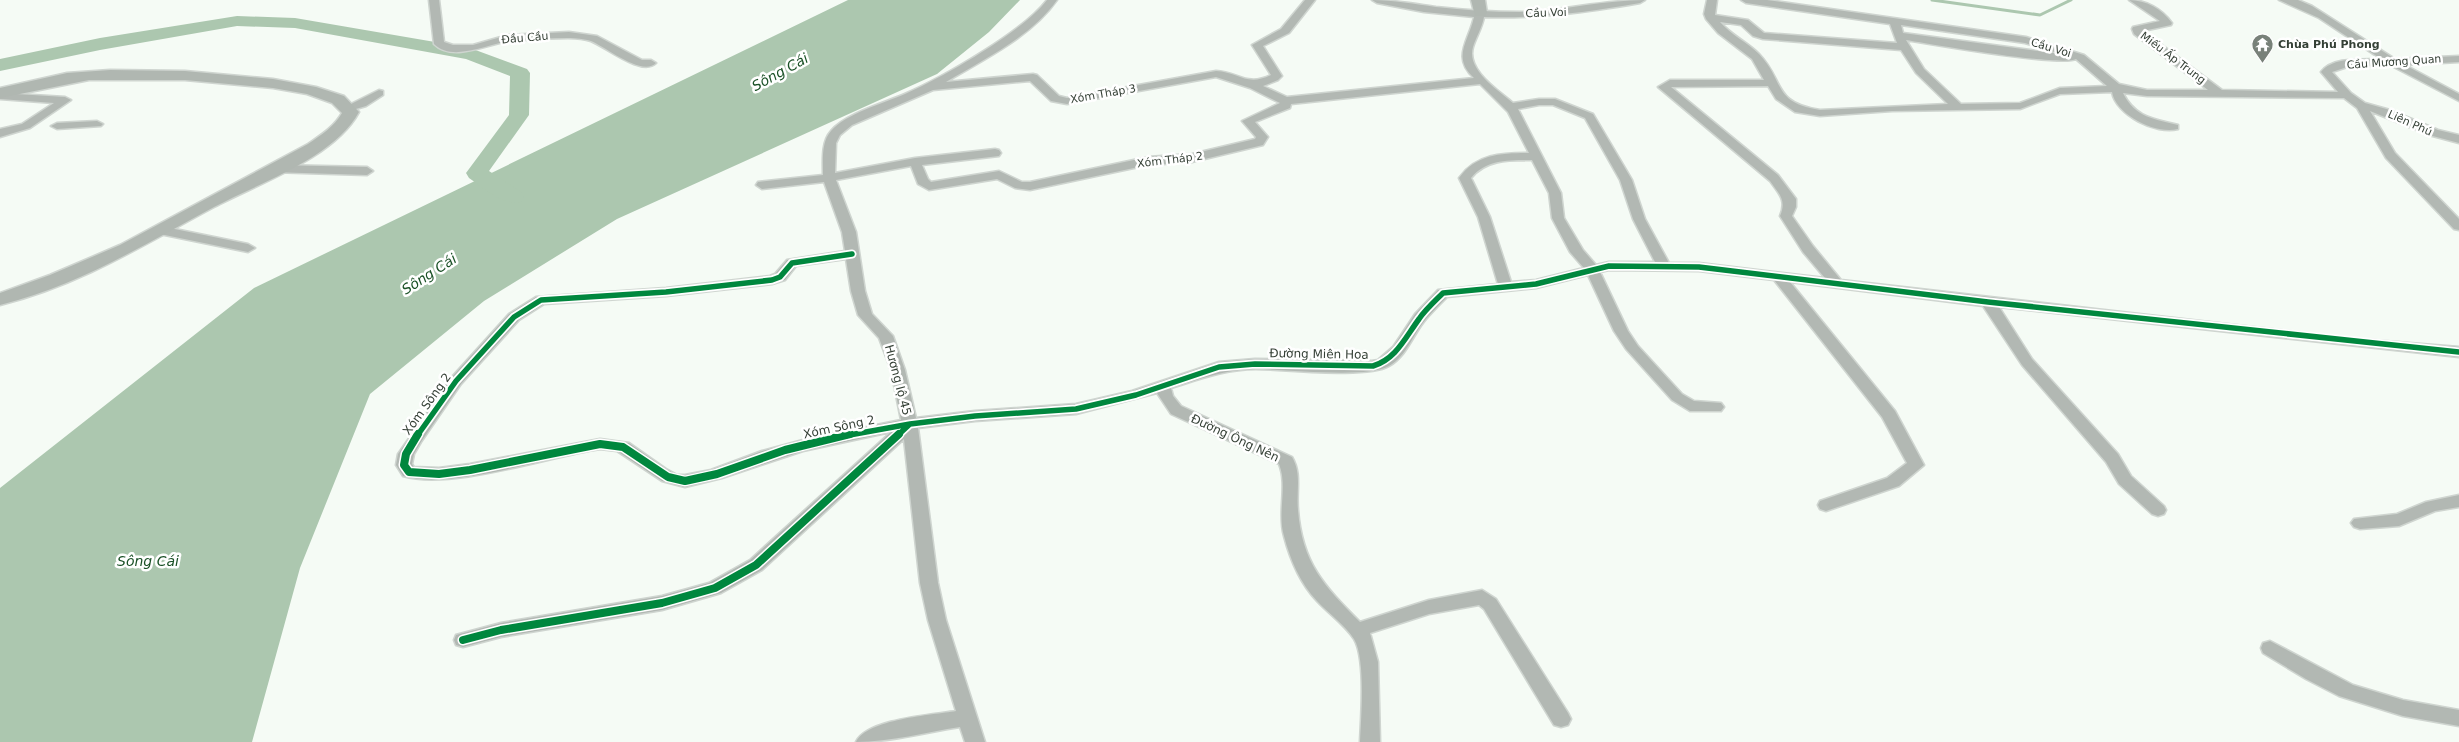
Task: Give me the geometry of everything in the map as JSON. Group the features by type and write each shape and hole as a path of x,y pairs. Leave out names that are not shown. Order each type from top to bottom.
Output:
{"street":[{"name":"Đầu Cầu","path":"434,0 439,44 445,46 473,48 508,38 569,35 593,38 640,63 651,63"},
{"name":"Hương lộ 45","path":"975,742 937,620 928,583 910,424 898,370 886,336 865,315 849,232 829,178 830,143 840,128 858,118 931,87 1005,41 1044,11 1052,0"},
{"path":"1252,84 1277,76 1258,44 1285,31 1310,0"},
{"path":"1378,0 1415,7 1479,5 1477,28 1467,53 1473,73 1511,107 1555,193 1558,218 1577,252 1592,269 1621,331 1633,349 1658,377 1690,406 1716,407"},
{"name":"Cầu Voi","path":"1479,5 1566,12 1640,0"},
{"path":"1712,0 1709,11 1710,17 1722,31 1756,57 1770,83 1789,105 1799,110 1814,113 1957,106 1981,108 2030,105 2046,94 2118,89 2147,93 2347,95"},
{"name":"Cầu Voi","path":"1746,0 2006,36 2050,46 2080,57 2118,89"},
{"name":"Miếu Ấp Trung","path":"2134,0 2161,16 2168,23 2137,29 2138,32 2220,94"},
{"path":"2284,0 2295,2 2326,18 2391,61 2459,98"},
{"path":"1710,17 1744,22 1756,34 1763,36 1901,42 2047,57 2080,57"},
{"path":"1894,21 1901,42 1920,71 1957,106"},
{"name":"Cầu Mương Quan","path":"2459,58 2348,64 2331,67 2326,72 2360,106 2390,155 2459,226"},
{"name":"Xóm Tháp 3","path":"931,87 1033,77 1055,99 1067,101 1216,74 1228,74 1244,84 1252,84 1285,101"},
{"path":"0,92 91,75 209,76 314,92 337,100 349,108 350,116 334,133 275,169 115,254 66,277 0,300"},
{"path":"1285,101 1481,81"},
{"path":"1770,83 1670,83 1664,86 1774,178 1790,199 1790,207 1786,216 1808,249 1836,283"},
{"path":"2118,89 2118,96 2138,119 2154,126 2174,127"},
{"path":"349,108 362,104 379,93"},
{"path":"0,96 65,100 22,129 0,134"},
{"name":"Xóm Tháp 2","path":"915,162 922,181 929,186 999,175 1019,185 1030,186 1148,162 1192,158 1259,142 1262,137 1248,121 1281,109 1286,106 1285,101"},
{"path":"1511,107 1540,102 1554,102 1589,116 1626,180 1639,220 1664,266"},
{"name":"Liên Phú","path":"2360,106 2387,113 2429,133 2459,138"},
{"path":"57,126 97,124"},
{"path":"762,185 829,178 915,162 996,153"},
{"path":"1506,287 1484,217 1465,178 1477,165 1490,160 1536,156"},
{"path":"275,169 367,171"},
{"path":"160,230 248,248"},
{"name":"Xóm Sông 2","path":"852,254 792,263 780,277 755,283 666,292 541,300 514,317 456,381 414,439 406,454 404,465 408,472 439,474 600,444 621,446 646,460 670,479 684,481 714,476 767,456 821,441 910,424"},
{"name":"Đường Miên Hoa","path":"910,424 975,416 1076,409 1105,403 1219,367 1255,364 1332,367 1374,366 1384,363 1398,350 1420,317 1443,293 1536,284 1592,269 1625,264 1698,267 1988,302 2459,352"},
{"path":"1778,276 1889,415 1916,465 1893,482 1826,505"},
{"path":"1988,302 2027,362 2112,458 2125,480 2158,510"},
{"name":"Đường Ông Nên","path":"1163,385 1166,397 1176,410 1286,461 1290,471 1289,508 1292,535 1306,574 1321,594 1363,637 1369,662 1372,691 1370,742"},
{"path":"463,640 500,630 662,603 715,588 756,565 910,424"},
{"path":"2360,523 2399,520 2432,506 2459,501"},
{"path":"1357,630 1429,607 1482,597 1490,604 1561,719"},
{"path":"2270,648 2314,675 2366,697 2427,714 2459,718"},
{"path":"866,742 872,736 966,718"}],"water":[{"name":"Sông Cái","path":"848,0 1020,0 989,32 937,74 617,219 484,301 370,394 300,568 252,742 0,742 0,488 254,288"}],"waterway":[{"path":"1932,0 2040,15 2071,0"},
{"path":"0,65 100,44 237,21 295,23 470,54 520,73 519,115 477,173 513,197"}],"cycle path":[{"path":"852,254 792,263 780,277 772,280 666,292 541,300 527,307 514,317 456,381 415,439 406,454 404,465 409,472 439,474 470,470 572,448 600,444 623,447 660,473 676,480 685,481 717,474 768,455 803,445 856,433 910,424"},
{"path":"463,640 501,630 662,603 715,588 756,565 910,424 975,416 1076,409 1136,395 1219,367 1255,364 1332,367 1373,366 1383,363 1398,350 1420,317 1443,293 1536,284 1609,266 1699,267 1988,302 2359,343 2459,352"}],"place":[{"name":"Chùa Phú Phong","path":"2262,63"}]}
